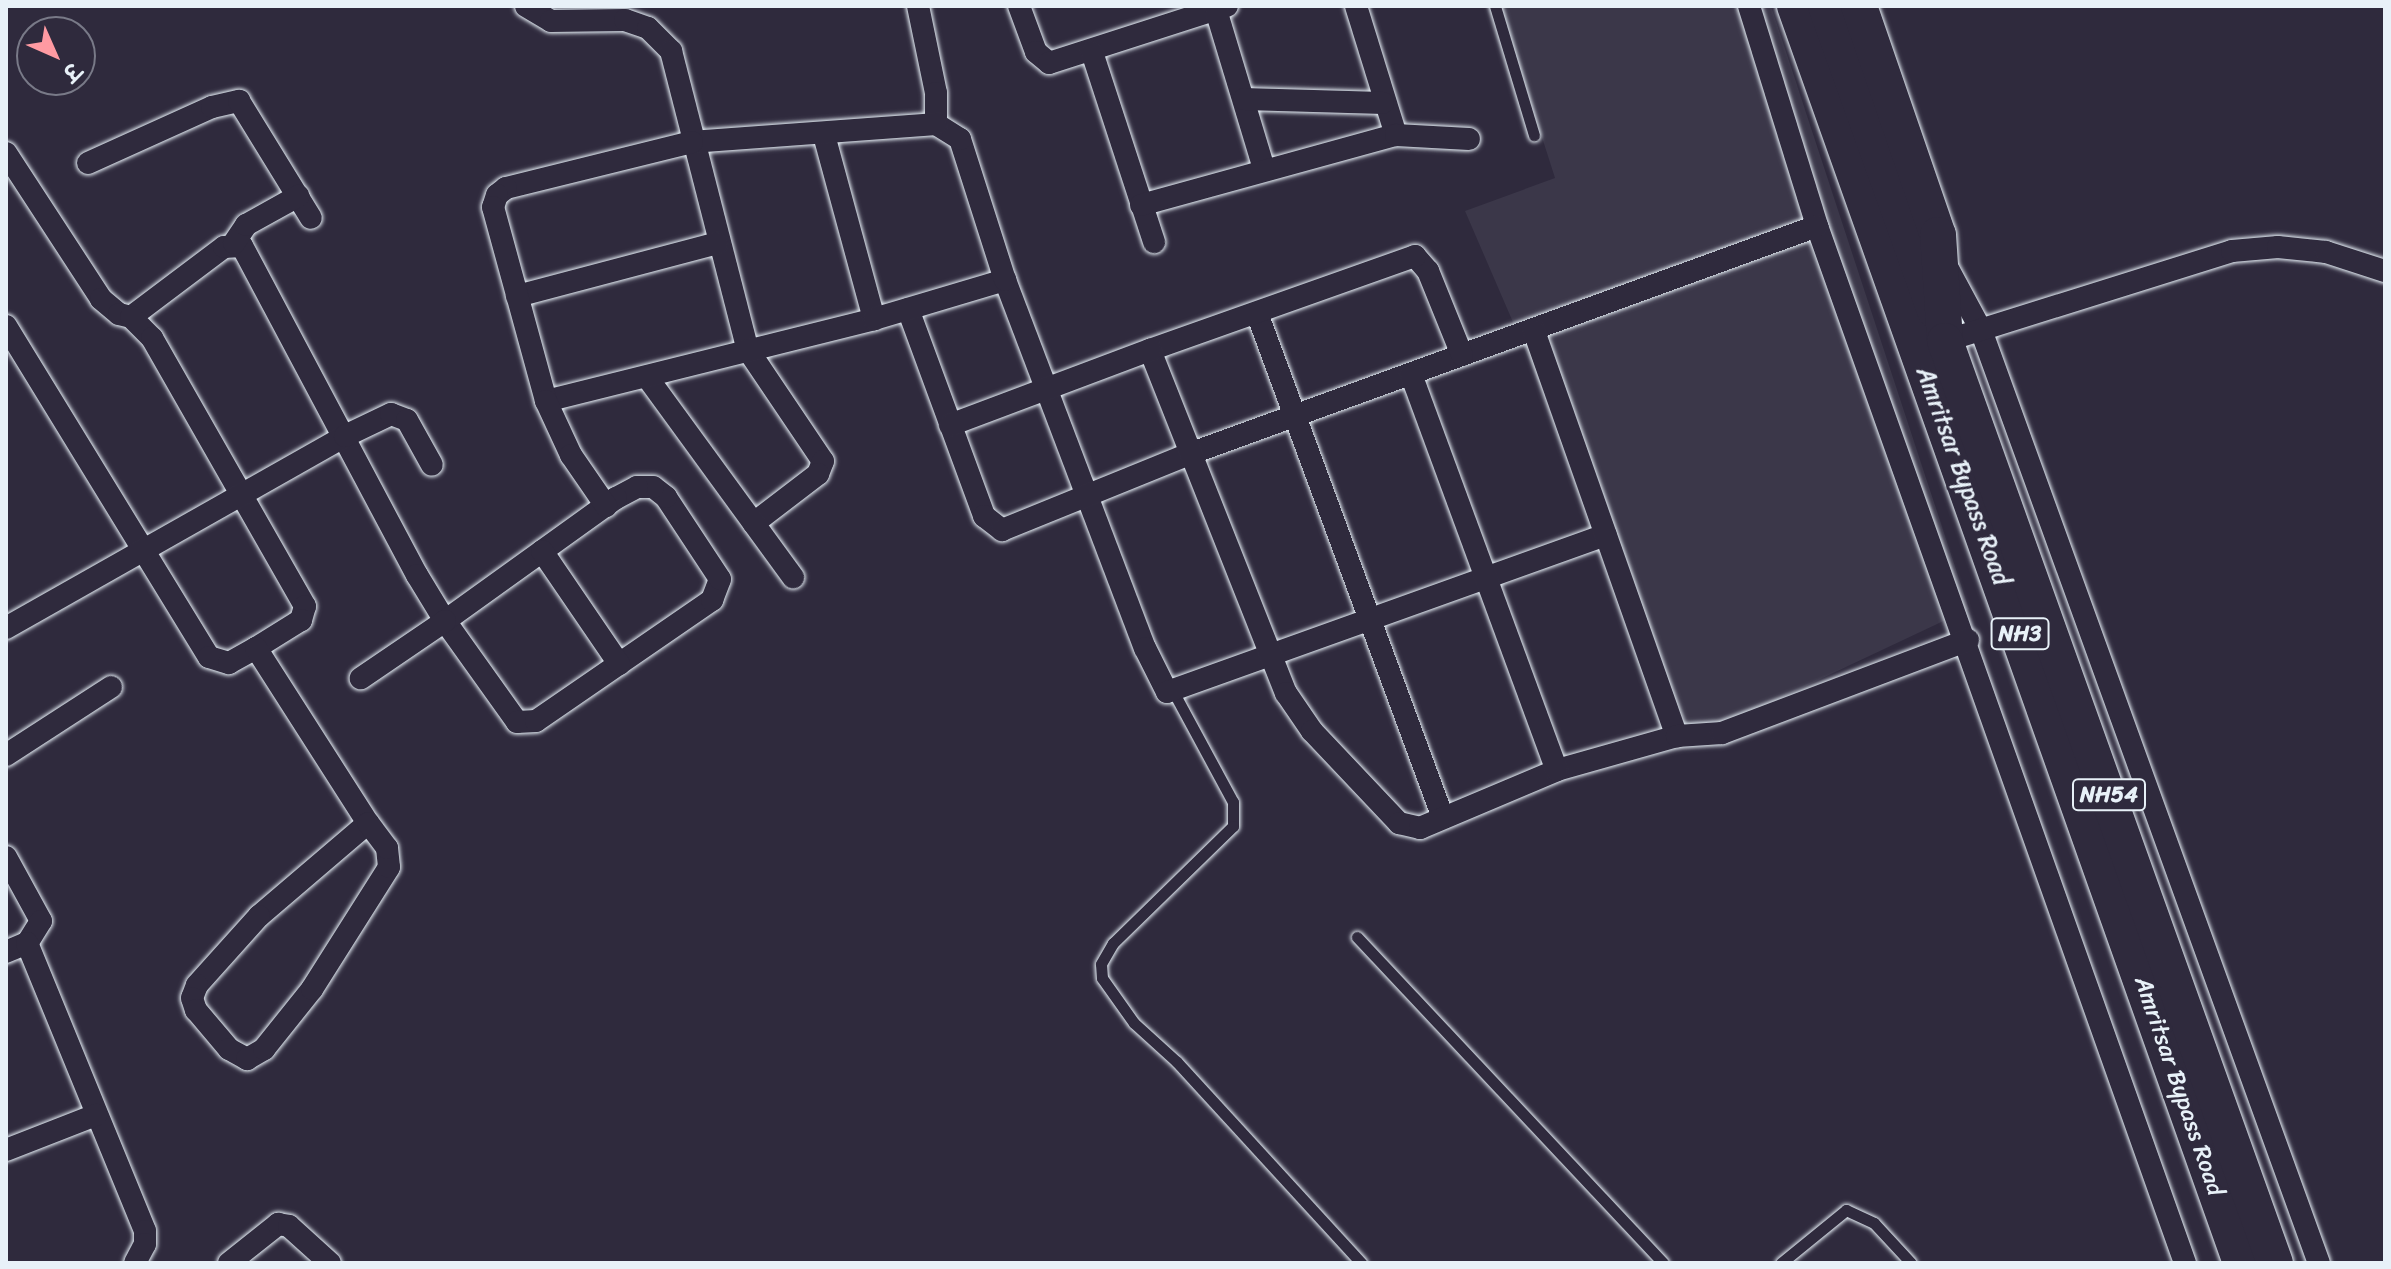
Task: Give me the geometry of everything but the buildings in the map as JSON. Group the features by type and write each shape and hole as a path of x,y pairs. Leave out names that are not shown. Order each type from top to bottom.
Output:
{"highway":[{"name":"Amritsar Bypass Road","path":"1795,6 2241,1263"},
{"name":"NH54","path":"1826,6 1944,334"},
{"name":"Amritsar Bypass Road","path":"1859,6 1943,260 1944,334 2275,1263"}],"street":[{"path":"526,6 551,21 625,20 662,37 671,51 717,243 748,350 823,461 818,474 754,523"},
{"path":"918,6 936,93 936,124"},
{"path":"1019,6 1041,60 1049,63 1092,52 1211,9 1244,99 1264,169"},
{"path":"1356,6 1383,103 1396,135"},
{"path":"1749,6 1817,226 1968,640 2185,1263"},
{"path":"1092,52 1154,242"},
{"path":"1244,99 1383,103"},
{"path":"88,163 212,107 239,101 311,218"},
{"path":"606,506 563,442 546,401 493,207 497,195 506,188 692,142 824,135 936,124 960,139 1005,280 1086,496 1158,681 1174,693 1484,577 1606,535"},
{"path":"824,135 874,319"},
{"path":"1141,205 1396,135 1469,139"},
{"path":"6,153 101,299 131,317 152,338 305,606 301,620 229,663 209,657 6,326"},
{"path":"131,317 234,243 246,225 298,196"},
{"path":"908,309 984,516 995,529 1192,453 1817,226"},
{"path":"234,243 248,253 445,621 517,722 536,721 712,600 721,585 666,497 653,487 637,487 606,506 445,621 361,678"},
{"path":"517,296 717,243"},
{"path":"1944,334 1981,330 2232,251 2278,247 2326,252 2385,271"},
{"path":"950,425 1415,256 1428,271 1462,355"},
{"path":"1943,260 1981,330 2319,1263"},
{"path":"546,401 874,319 1005,280"},
{"path":"1257,313 1443,818"},
{"path":"1534,331 1677,736"},
{"path":"1150,350 1269,658 1306,723 1399,823 1420,828 1557,770 1677,736 1722,733 1968,640"},
{"path":"1411,374 1557,770"},
{"path":"647,377 793,577"},
{"path":"6,628 142,548 345,436 399,414 432,465"},
{"path":"542,551 619,664"},
{"path":"256,648 368,823 390,858 383,878 350,935 264,1049 251,1058 240,1056 196,1010 192,998 197,985 259,916 368,823"},
{"path":"6,755 111,687"},
{"path":"6,857 39,911 38,929 27,943 6,952"},
{"path":"27,943 145,1231 145,1244 135,1263"},
{"path":"6,1150 96,1115"},
{"path":"229,1263 278,1224 289,1226 330,1263"}],"lane":[{"path":"1495,6 1534,135"},
{"path":"1174,693 1233,802 1233,826 1113,943 1101,964 1102,978 1134,1023 1177,1062 1361,1263"},
{"path":"1357,937 1663,1263"},
{"path":"1781,1263 1846,1210 1874,1223 1911,1263"}],"shaded area":[{"path":"1500,6 1771,6 1969,609 1693,739 1465,211 1555,178"}]}
